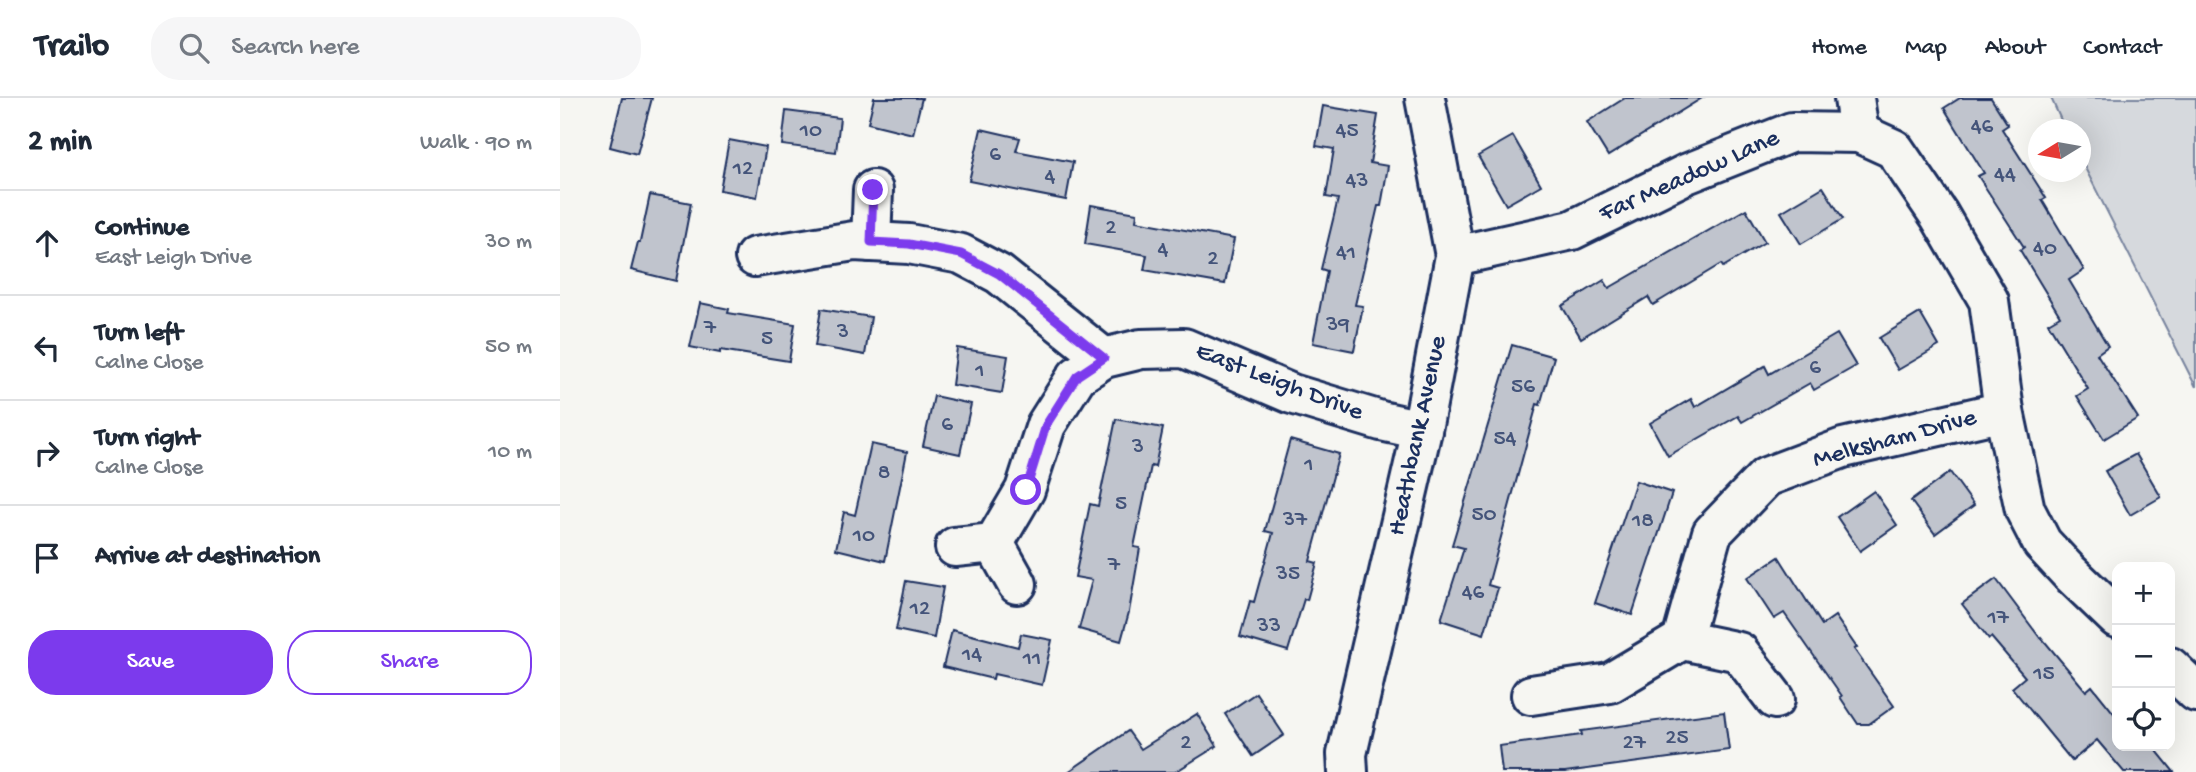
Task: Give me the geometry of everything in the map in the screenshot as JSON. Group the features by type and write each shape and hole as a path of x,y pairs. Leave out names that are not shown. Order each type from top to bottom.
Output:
{"street":[{"name":"Heathbank Avenue","path":"1348,772 1347,754 1422,430 1455,256 1425,98"},
{"name":"Far Meadow Lane","path":"1455,256 1572,230 1686,174 1792,132 1856,115 1894,149 1939,215 1989,301 2004,411 2025,510 2042,543 2112,613"},
{"path":"871,242 873,190"},
{"path":"755,257 854,240 909,244 961,254 999,274 1104,358"},
{"name":"East Leigh Drive","path":"994,543 1026,490 1046,425 1077,376 1104,358 1142,349 1184,348 1292,394 1381,421 1422,430"},
{"name":"Melksham Drive","path":"1682,640 1712,533 1766,477 1843,448 2004,411"},
{"path":"955,547 994,543 1017,584"},
{"path":"1531,695 1610,683 1682,640 1739,652 1775,699"},
{"path":"2175,672 2196,692"}],"shaded area":[{"path":"2051,98 2196,98 2196,387 2091,180 2091,119 2060,119"}],"building":[{"path":"622,98 652,98 637,154 610,147"},
{"path":"874,98 922,98 913,134 868,123"},
{"path":"1625,98 1702,98 1608,156 1587,122"},
{"path":"1960,98 1991,98 2008,125 2002,129 2028,170 2028,182 2036,182 2046,198 2042,200 2084,270 2069,280 2108,346 2097,354 2138,418 2104,439 2077,396 2088,389 2048,323 2060,316 2020,250 2024,247 1978,176 1984,173 1944,108"},
{"path":"1323,106 1378,115 1370,163 1388,166 1381,206 1378,206 1355,305 1363,306 1354,351 1313,343 1327,271 1321,269 1338,199 1326,197 1334,149 1316,146"},
{"path":"786,111 840,118 836,152 782,145"},
{"path":"981,129 1020,138 1016,151 1073,162 1066,200 969,181"},
{"path":"1513,136 1541,185 1506,205 1478,156"},
{"path":"729,140 766,147 757,197 720,190"},
{"path":"1823,187 1843,219 1801,244 1781,212"},
{"path":"650,195 691,203 676,281 631,270"},
{"path":"1091,205 1137,213 1136,221 1234,239 1225,284 1144,270 1147,255 1085,244"},
{"path":"1746,209 1765,242 1723,267 1721,264 1653,305 1648,297 1581,338 1562,306 1604,280 1609,288"},
{"path":"700,303 729,309 728,313 795,324 789,361 690,347"},
{"path":"821,309 871,317 865,355 815,346"},
{"path":"1920,313 1939,346 1898,370 1879,338"},
{"path":"1837,334 1856,366 1814,390 1810,383 1742,422 1738,416 1668,456 1650,423 1691,399 1695,407 1765,366 1769,374"},
{"path":"1512,345 1554,357 1540,405 1537,404 1488,585 1498,588 1484,634 1441,620 1464,548 1452,545"},
{"path":"957,348 1008,356 1002,393 952,385"},
{"path":"934,396 971,404 960,454 923,446"},
{"path":"1116,419 1163,428 1155,467 1151,466 1134,547 1140,548 1121,641 1079,629 1092,580 1075,577 1090,504 1098,506"},
{"path":"1290,440 1339,454 1310,561 1317,563 1288,651 1240,637 1250,601 1254,602 1273,533 1265,531"},
{"path":"871,444 907,452 885,561 836,549 844,512 855,515"},
{"path":"2136,454 2161,497 2130,515 2105,471"},
{"path":"1950,472 1974,505 1935,534 1911,501"},
{"path":"1636,481 1672,493 1632,615 1595,603"},
{"path":"1874,491 1897,525 1860,551 1837,517"},
{"path":"1779,557 1822,625 1835,616 1857,648 1854,649 1894,706 1869,724 1858,724 1840,697 1842,696 1784,613 1774,619 1747,578"},
{"path":"1996,579 2040,638 2086,691 2092,686 2112,711 2112,751 2157,751 2174,772 2124,772 2097,740 2072,761 2012,688 2025,677 1991,637 1989,639 1962,604"},
{"path":"906,581 943,587 934,638 896,630"},
{"path":"952,630 1018,647 1021,634 1052,640 1042,685 994,674 993,679 943,667"},
{"path":"1256,693 1284,735 1253,756 1225,714"},
{"path":"1724,712 1729,750 1565,772 1502,772 1499,746 1582,735 1581,731"},
{"path":"1197,714 1217,746 1175,772 1068,772 1128,731 1141,749"}],"route":[{"path":"873,190 871,242 909,244 961,254 999,274 1104,358 1077,376 1046,425 1026,490"}]}
